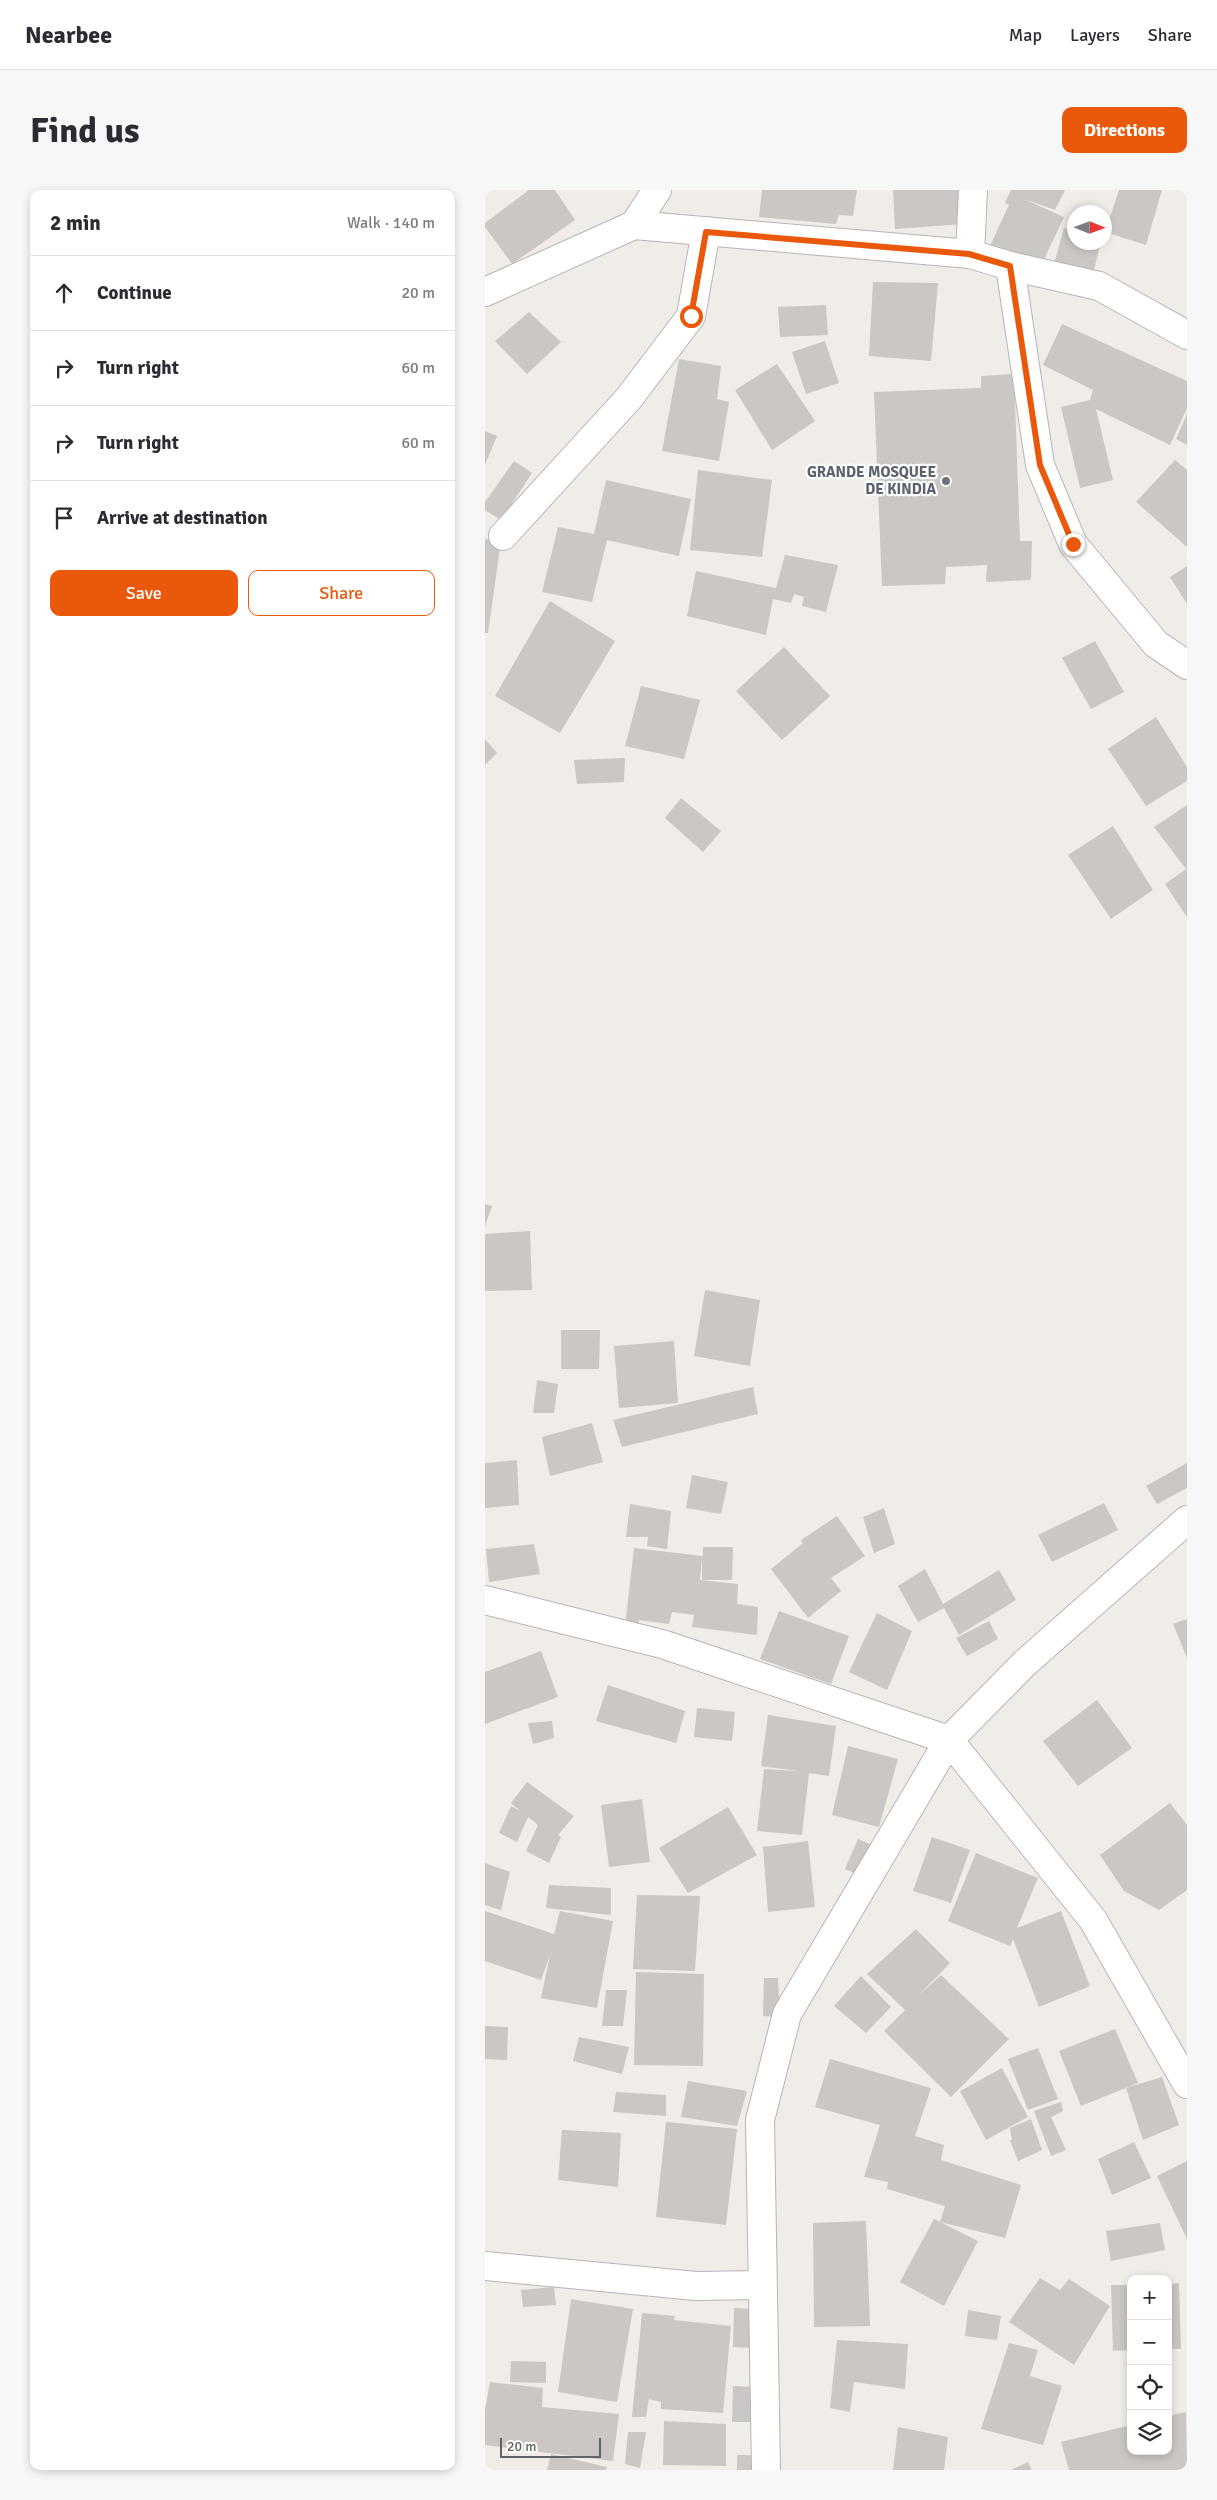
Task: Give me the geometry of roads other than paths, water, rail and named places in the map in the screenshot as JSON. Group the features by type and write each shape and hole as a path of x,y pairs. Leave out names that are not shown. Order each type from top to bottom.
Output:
{"street":[{"path":"634,225 657,190"},
{"path":"969,254 973,190"},
{"path":"485,292 634,225 969,254 1010,266 1099,286 1187,335"},
{"path":"503,536 629,398 691,316 706,232"},
{"path":"1010,266 1040,465 1073,544 1156,644 1187,665"},
{"path":"766,2470 760,2120 787,2014 949,1740 1025,1663 1187,1520"},
{"path":"485,1600 662,1644 949,1740 1093,1920 1187,2084"},
{"path":"485,2266 695,2286 762,2285"}],"place":[{"name":"GRANDE MOSQUEE DE KINDIA","path":"946,481"}]}
